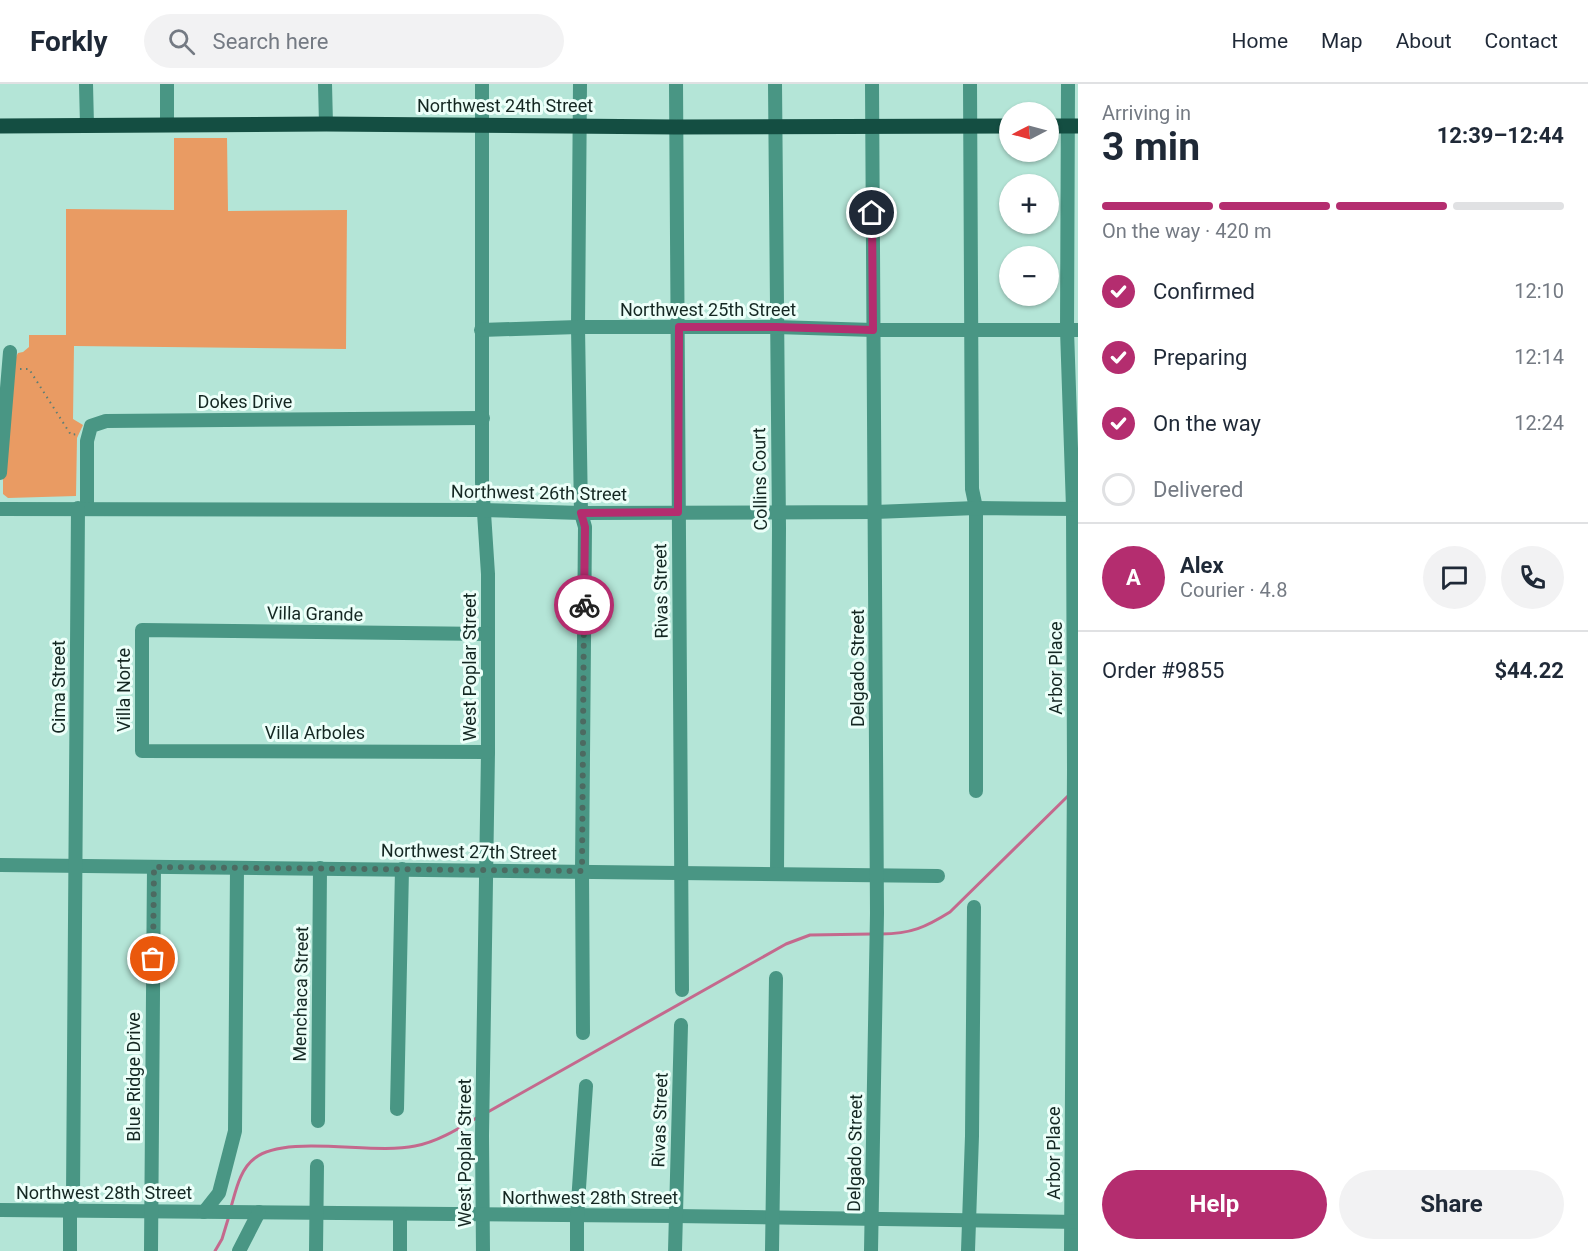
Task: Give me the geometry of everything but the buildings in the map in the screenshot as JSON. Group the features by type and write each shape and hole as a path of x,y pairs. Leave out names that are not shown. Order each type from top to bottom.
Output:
{"main road":[{"name":"Northwest 24th Street","path":"0,126 326,124 999,126"}],"street":[{"path":"86,84 87,125"},
{"path":"167,84 167,125"},
{"path":"326,84 326,124"},
{"name":"West Poplar Street","path":"482,84 482,482 488,574 487,870 482,1136 483,1251"},
{"path":"580,84 578,327 581,513 585,527 583,1033"},
{"name":"Rivas Street","path":"676,84 682,990"},
{"name":"Collins Court","path":"775,84 779,528 777,874"},
{"name":"Delgado Street","path":"871,1251 877,950 872,84"},
{"path":"970,84 972,489 976,508 976,791"},
{"name":"Arbor Place","path":"1068,84 1073,126 1072,330 1076,509 1073,819 1076,879 1075,1222 1071,1251"},
{"name":"Northwest 25th Street","path":"481,330 578,327 1072,330"},
{"path":"0,473 10,351"},
{"name":"Dokes Drive","path":"88,432 93,425 106,421 483,418"},
{"path":"83,508 88,432"},
{"name":"Cima Street","path":"70,1251 70,1210 73,1196 75,866 83,508"},
{"name":"Northwest 26th Street","path":"0,509 778,513 976,508 1076,509"},
{"name":"Villa Grande","path":"142,630 488,634"},
{"name":"Villa Norte","path":"142,630 142,751"},
{"name":"Villa Arboles","path":"142,751 488,752"},
{"name":"Northwest 27th Street","path":"0,865 938,876"},
{"name":"Blue Ridge Drive","path":"151,1251 154,867"},
{"path":"208,1212 219,1193 235,1131 237,868"},
{"name":"Menchaca Street","path":"318,1120 320,868"},
{"path":"397,1109 402,869"},
{"path":"968,1251 972,1136 974,908"},
{"path":"772,1251 776,978"},
{"name":"Rivas Street","path":"675,1251 681,1025"},
{"path":"577,1251 577,1216 586,1086"},
{"path":"316,1166 316,1251"},
{"name":"Northwest 28th Street","path":"0,1210 1075,1222"},
{"path":"239,1251 259,1212"},
{"path":"400,1214 400,1251"}],"path":[{"path":"15,369 29,369 71,435 88,432"}],"shaded area":[{"path":"174,138 227,138 228,211 347,210 346,349 74,346 73,419 83,425 77,438 76,496 8,498 3,494 3,465 16,357 18,353 29,347 29,335 66,335 66,209 174,210"}],"waterway":[{"path":"881,934 918,929 950,912 1070,794"},
{"path":"486,1113 786,944 810,935 872,934"},
{"path":"231,1207 239,1180 246,1168 255,1158 269,1151 308,1146 377,1148 415,1146 439,1138 478,1117"},
{"path":"215,1251 222,1239 229,1216"}],"way so far":[{"path":"153,959 154,867 582,871 584,605"}],"route":[{"path":"584,605 585,527 581,513 678,512 679,327 873,330 872,213"}]}
